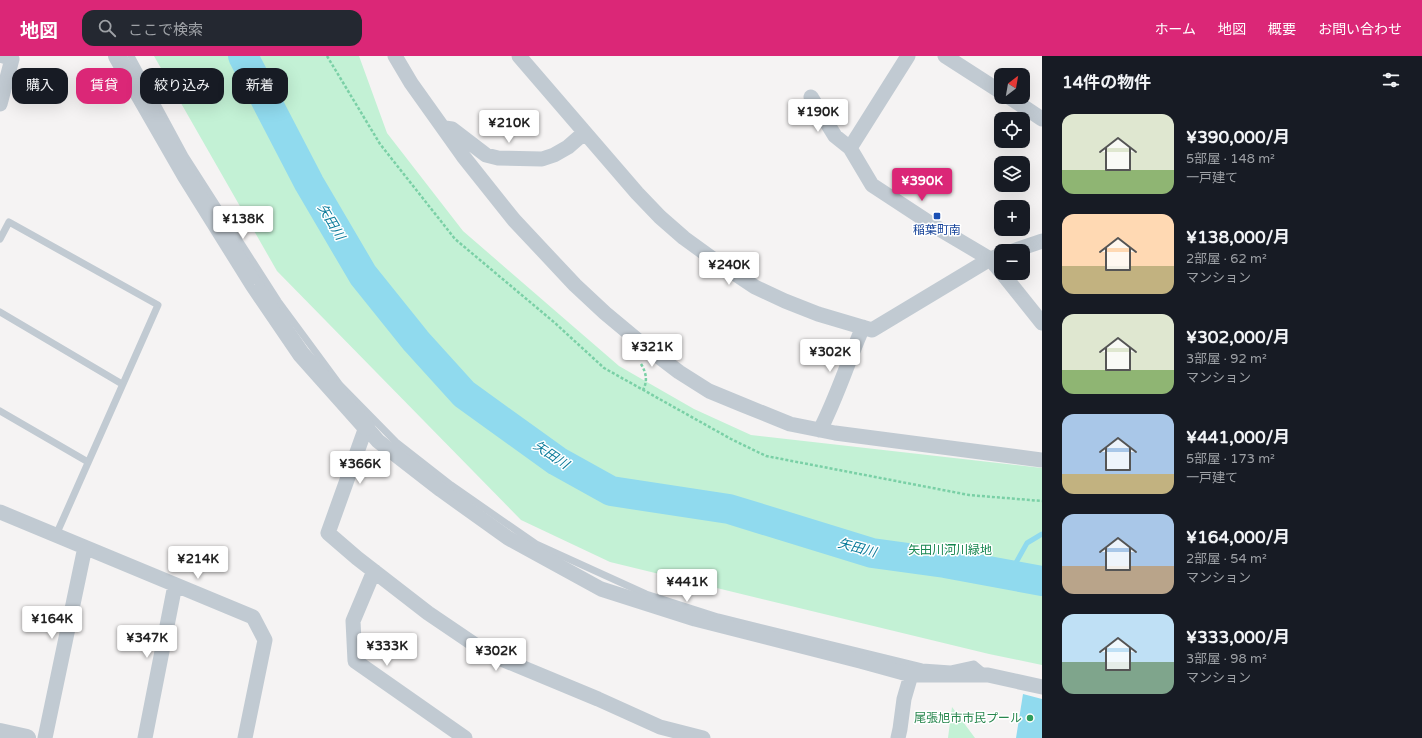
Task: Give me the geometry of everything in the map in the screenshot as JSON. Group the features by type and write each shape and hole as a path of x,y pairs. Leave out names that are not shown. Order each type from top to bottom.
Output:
{"street":[{"path":"0,104 12,59 3,56"},
{"path":"117,56 186,176 254,285 301,354 378,441 441,490 508,538 601,589 695,619 912,675 988,675 1042,687"},
{"path":"395,56 411,83 442,128 514,220 575,285 605,313 679,372 710,391 790,424 842,434 1042,460"},
{"path":"850,148 908,56"},
{"path":"945,56 994,88"},
{"path":"526,60 584,133 660,217 713,259 755,287 785,302 818,314 872,330 994,258"},
{"path":"811,96 835,136 850,148 872,185 936,227 994,256"},
{"path":"1020,104 1042,119"},
{"path":"442,128 452,129 486,155 505,158 542,159 554,155 568,147 584,133"},
{"path":"1030,245 1042,241"},
{"path":"1008,280 1042,323"},
{"path":"820,430 834,403 847,363 863,327"},
{"path":"366,427 328,533 428,613 487,653 598,699 660,727 703,738"},
{"path":"0,512 253,617 264,640 245,738"},
{"path":"45,738 85,547"},
{"path":"374,571 353,621 355,661 464,738"},
{"path":"145,738 175,585"},
{"path":"898,738 904,699 912,675"},
{"path":"0,732 27,738"}],"lane":[{"path":"131,56 190,163 278,301 340,385 396,442 451,485 536,544 646,594 718,617 922,667 951,669 974,664 988,675"},
{"path":"0,239 9,222 158,305 56,535"},
{"path":"0,312 122,384"},
{"path":"0,411 88,462"}],"green space":[{"name":"矢田川河川緑地","path":"154,56 359,56 387,133 463,231 619,366 694,409 751,435 1042,468 1042,665 989,654 610,562 521,520 277,271 181,104 224,104 224,68 161,68"},
{"path":"952,707 975,738 948,738"}],"water":[{"name":"尾張旭市市民プール","path":"1023,694 1042,699 1042,738 1016,738"}],"waterway":[{"name":"矢田川","path":"243,56 309,183 363,275 416,341 464,394 557,461 611,491 729,509 872,553 945,563 1042,581"},
{"path":"1009,575 1027,543 1042,534"}],"place":[{"name":"稲葉町南","path":"937,216"},
{"name":"尾張旭市市民プール","path":"1030,718"}]}
